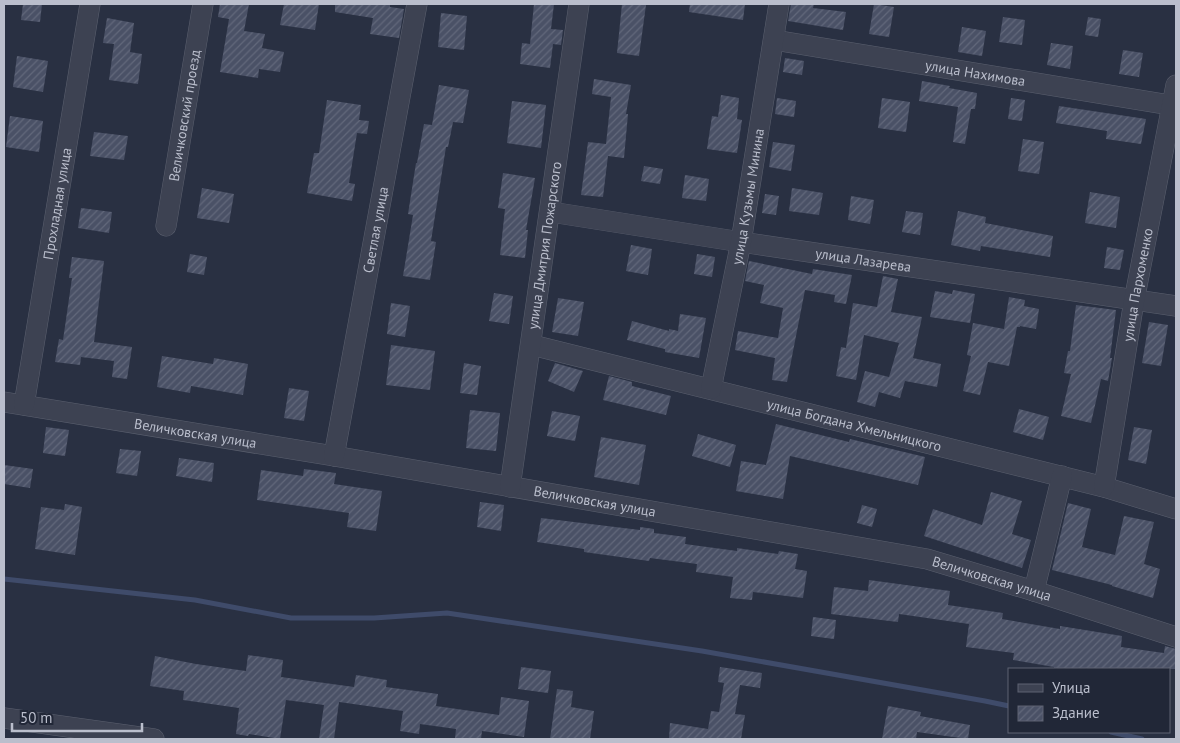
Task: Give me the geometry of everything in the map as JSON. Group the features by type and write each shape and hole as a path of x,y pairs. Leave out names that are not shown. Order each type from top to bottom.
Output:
{"street":[{"name":"Прохладная улица","path":"24,405 90,4"},
{"name":"Величковский проезд","path":"166,226 203,4"},
{"name":"Светлая улица","path":"334,456 418,4"},
{"name":"улица Дмитрия Пожарского","path":"510,486 532,345 580,4"},
{"name":"улица Кузьмы Минина","path":"711,389 740,242 779,4"},
{"name":"улица Нахимова","path":"774,40 1175,105"},
{"name":"улица Пархоменко","path":"1104,486 1134,301 1175,105 1176,85"},
{"name":"улица Лазарева","path":"551,212 740,242 1176,306"},
{"name":"улица Богдана Хмельницкого","path":"532,345 1104,486 1176,509"},
{"name":"Величковская улица","path":"4,402 334,456 927,559 1034,590 1176,636"},
{"path":"1034,590 1062,476"},
{"path":"4,718 154,739"}],"building":[{"path":"23,4 42,4 40,22 21,20"},
{"path":"220,4 249,4 244,31 265,34 262,48 284,52 280,72 259,69 258,78 220,72 229,19 218,17"},
{"path":"284,4 319,4 315,30 280,25"},
{"path":"335,4 390,4 390,7 404,9 399,38 370,34 373,18 335,12"},
{"path":"534,4 554,4 551,29 563,30 561,45 553,44 550,68 520,64 522,43 530,44"},
{"path":"622,4 646,5 639,56 617,53"},
{"path":"690,4 745,4 743,20 689,12"},
{"path":"791,4 814,4 813,8 846,12 843,30 788,21"},
{"path":"874,4 894,7 889,37 869,34"},
{"path":"441,13 467,16 464,50 438,47"},
{"path":"1003,17 1025,20 1022,45 999,42"},
{"path":"1088,17 1101,19 1098,37 1085,35"},
{"path":"107,18 134,23 130,52 142,54 138,84 109,80 114,44 103,43"},
{"path":"962,27 986,31 982,56 958,52"},
{"path":"1051,43 1073,46 1070,69 1047,65"},
{"path":"1123,50 1143,53 1139,77 1119,74"},
{"path":"17,56 48,61 43,92 13,87"},
{"path":"785,58 804,61 802,75 783,72"},
{"path":"594,79 631,85 626,114 628,114 624,158 608,156 603,197 581,195 588,142 606,144 611,97 592,94"},
{"path":"922,81 977,93 975,109 971,109 965,144 953,142 958,107 919,101"},
{"path":"439,85 469,90 463,123 453,122 448,147 446,147 431,241 436,242 430,280 403,276 413,215 408,214 416,163 424,124 432,125"},
{"path":"721,95 739,98 737,119 742,120 737,153 707,149 712,116 718,117"},
{"path":"777,98 796,101 794,117 775,114"},
{"path":"882,98 910,102 906,132 878,128"},
{"path":"1011,98 1025,100 1022,121 1008,119"},
{"path":"327,100 361,105 359,120 369,121 367,134 357,133 349,183 355,184 352,201 307,193 314,153 319,153"},
{"path":"512,101 546,105 541,148 507,143"},
{"path":"1059,106 1146,119 1141,144 1106,139 1107,131 1056,123"},
{"path":"10,116 43,121 39,152 6,147"},
{"path":"94,132 128,136 124,160 90,156"},
{"path":"1023,139 1044,142 1039,174 1018,171"},
{"path":"773,142 795,145 791,171 769,167"},
{"path":"644,166 663,169 660,184 641,181"},
{"path":"503,173 535,178 526,230 528,230 525,258 500,255 505,209 498,208"},
{"path":"685,175 709,179 706,201 682,198"},
{"path":"202,188 234,194 229,223 197,218"},
{"path":"792,188 823,193 819,215 789,211"},
{"path":"1090,192 1120,197 1116,228 1085,223"},
{"path":"765,194 779,196 776,215 762,213"},
{"path":"851,196 874,200 870,224 848,220"},
{"path":"81,208 112,212 109,233 78,228"},
{"path":"906,211 923,213 920,235 902,232"},
{"path":"958,211 986,217 985,223 1053,236 1050,257 981,246 980,251 951,245"},
{"path":"631,245 652,249 648,275 626,271"},
{"path":"1107,247 1124,250 1120,270 1104,268"},
{"path":"190,254 207,257 204,275 187,272"},
{"path":"697,254 715,257 712,277 694,274"},
{"path":"72,257 104,261 94,342 132,347 127,379 112,377 114,361 81,357 80,365 55,362 59,339 63,340 72,278 69,278"},
{"path":"749,261 812,274 813,269 852,275 846,304 834,302 835,295 805,290 787,382 772,380 775,358 735,350 738,331 778,338 783,308 760,303 764,285 745,281"},
{"path":"883,276 898,279 891,312 922,317 913,358 941,364 937,387 905,381 900,398 879,392 875,407 857,402 865,371 889,377 899,343 864,335 856,380 836,376 841,347 846,348 853,303 877,307"},
{"path":"953,290 975,294 970,323 930,317 935,291 952,294"},
{"path":"494,293 513,296 509,324 489,321"},
{"path":"1009,297 1025,300 1024,306 1039,309 1036,329 1017,327 1009,366 988,362 980,395 963,391 971,356 967,355 973,323 1004,329"},
{"path":"558,298 584,302 578,336 552,332"},
{"path":"391,303 410,306 405,337 387,334"},
{"path":"1076,305 1116,310 1108,381 1101,379 1091,423 1061,416 1071,374 1064,373 1068,351 1070,351"},
{"path":"680,314 706,318 699,358 665,352 665,349 627,340 632,321 669,331 669,329 678,331"},
{"path":"1149,322 1168,325 1161,366 1142,363"},
{"path":"391,345 435,351 430,390 386,385"},
{"path":"162,356 213,364 214,358 248,364 243,395 191,386 190,393 157,387"},
{"path":"464,363 481,366 477,395 460,393"},
{"path":"555,363 583,371 574,392 548,381"},
{"path":"609,376 632,382 632,386 671,396 666,415 603,400"},
{"path":"289,388 309,391 304,421 284,418"},
{"path":"1019,409 1049,417 1043,440 1013,432"},
{"path":"470,410 500,413 496,451 466,448"},
{"path":"552,411 580,416 575,441 547,436"},
{"path":"776,424 849,442 850,439 925,457 918,485 790,456 783,499 736,491 741,461 766,465"},
{"path":"46,427 69,430 65,456 43,453"},
{"path":"1134,427 1152,430 1146,464 1128,460"},
{"path":"698,434 736,445 730,467 692,456"},
{"path":"601,437 646,445 639,485 594,477"},
{"path":"120,449 141,451 137,476 116,473"},
{"path":"179,458 214,463 212,482 176,476"},
{"path":"4,465 33,469 30,488 4,484"},
{"path":"304,469 336,473 334,484 382,491 376,531 347,527 349,513 257,500 261,470 303,476"},
{"path":"991,492 1022,501 1012,534 1031,540 1022,568 924,536 933,509 982,525"},
{"path":"480,502 504,505 501,531 477,527"},
{"path":"1068,503 1091,509 1082,547 1115,555 1124,516 1154,522 1144,564 1160,569 1153,598 1112,585 1052,570"},
{"path":"65,504 82,507 75,555 35,549 41,507 64,510"},
{"path":"862,505 877,509 872,527 857,523"},
{"path":"541,518 640,530 640,527 654,529 654,533 686,537 685,544 737,551 737,548 778,554 779,551 798,554 795,569 807,571 803,598 753,592 752,600 730,598 733,577 696,572 697,564 650,558 649,561 584,552 584,549 537,542"},
{"path":"869,580 950,591 948,605 1003,613 1002,619 1060,629 1060,626 1122,636 1121,647 1164,653 1165,646 1176,649 1176,669 1054,668 1013,660 1014,653 966,647 969,624 899,614 898,622 831,614 834,587 868,591"},
{"path":"813,617 836,620 834,639 811,636"},
{"path":"248,655 283,660 281,677 354,687 356,675 387,680 386,687 438,694 436,706 499,715 501,697 529,701 524,737 482,731 481,739 455,738 456,729 420,724 419,734 400,731 403,711 339,702 334,739 319,739 324,705 286,700 280,739 249,734 248,736 236,734 239,708 183,700 184,691 150,686 155,656 246,671"},
{"path":"521,667 551,671 548,693 518,689"},
{"path":"720,667 762,673 760,688 740,685 735,714 745,715 741,739 669,739 670,723 708,729 711,711 719,712 724,683 718,682"},
{"path":"557,689 573,691 571,707 594,711 590,739 550,739"},
{"path":"888,706 921,712 920,716 970,725 968,739 917,732 916,739 882,739"}],"waterway":[{"path":"4,579 195,600 291,618 374,618 447,613 702,651 1008,706"},
{"path":"1115,733 1142,739"}]}
